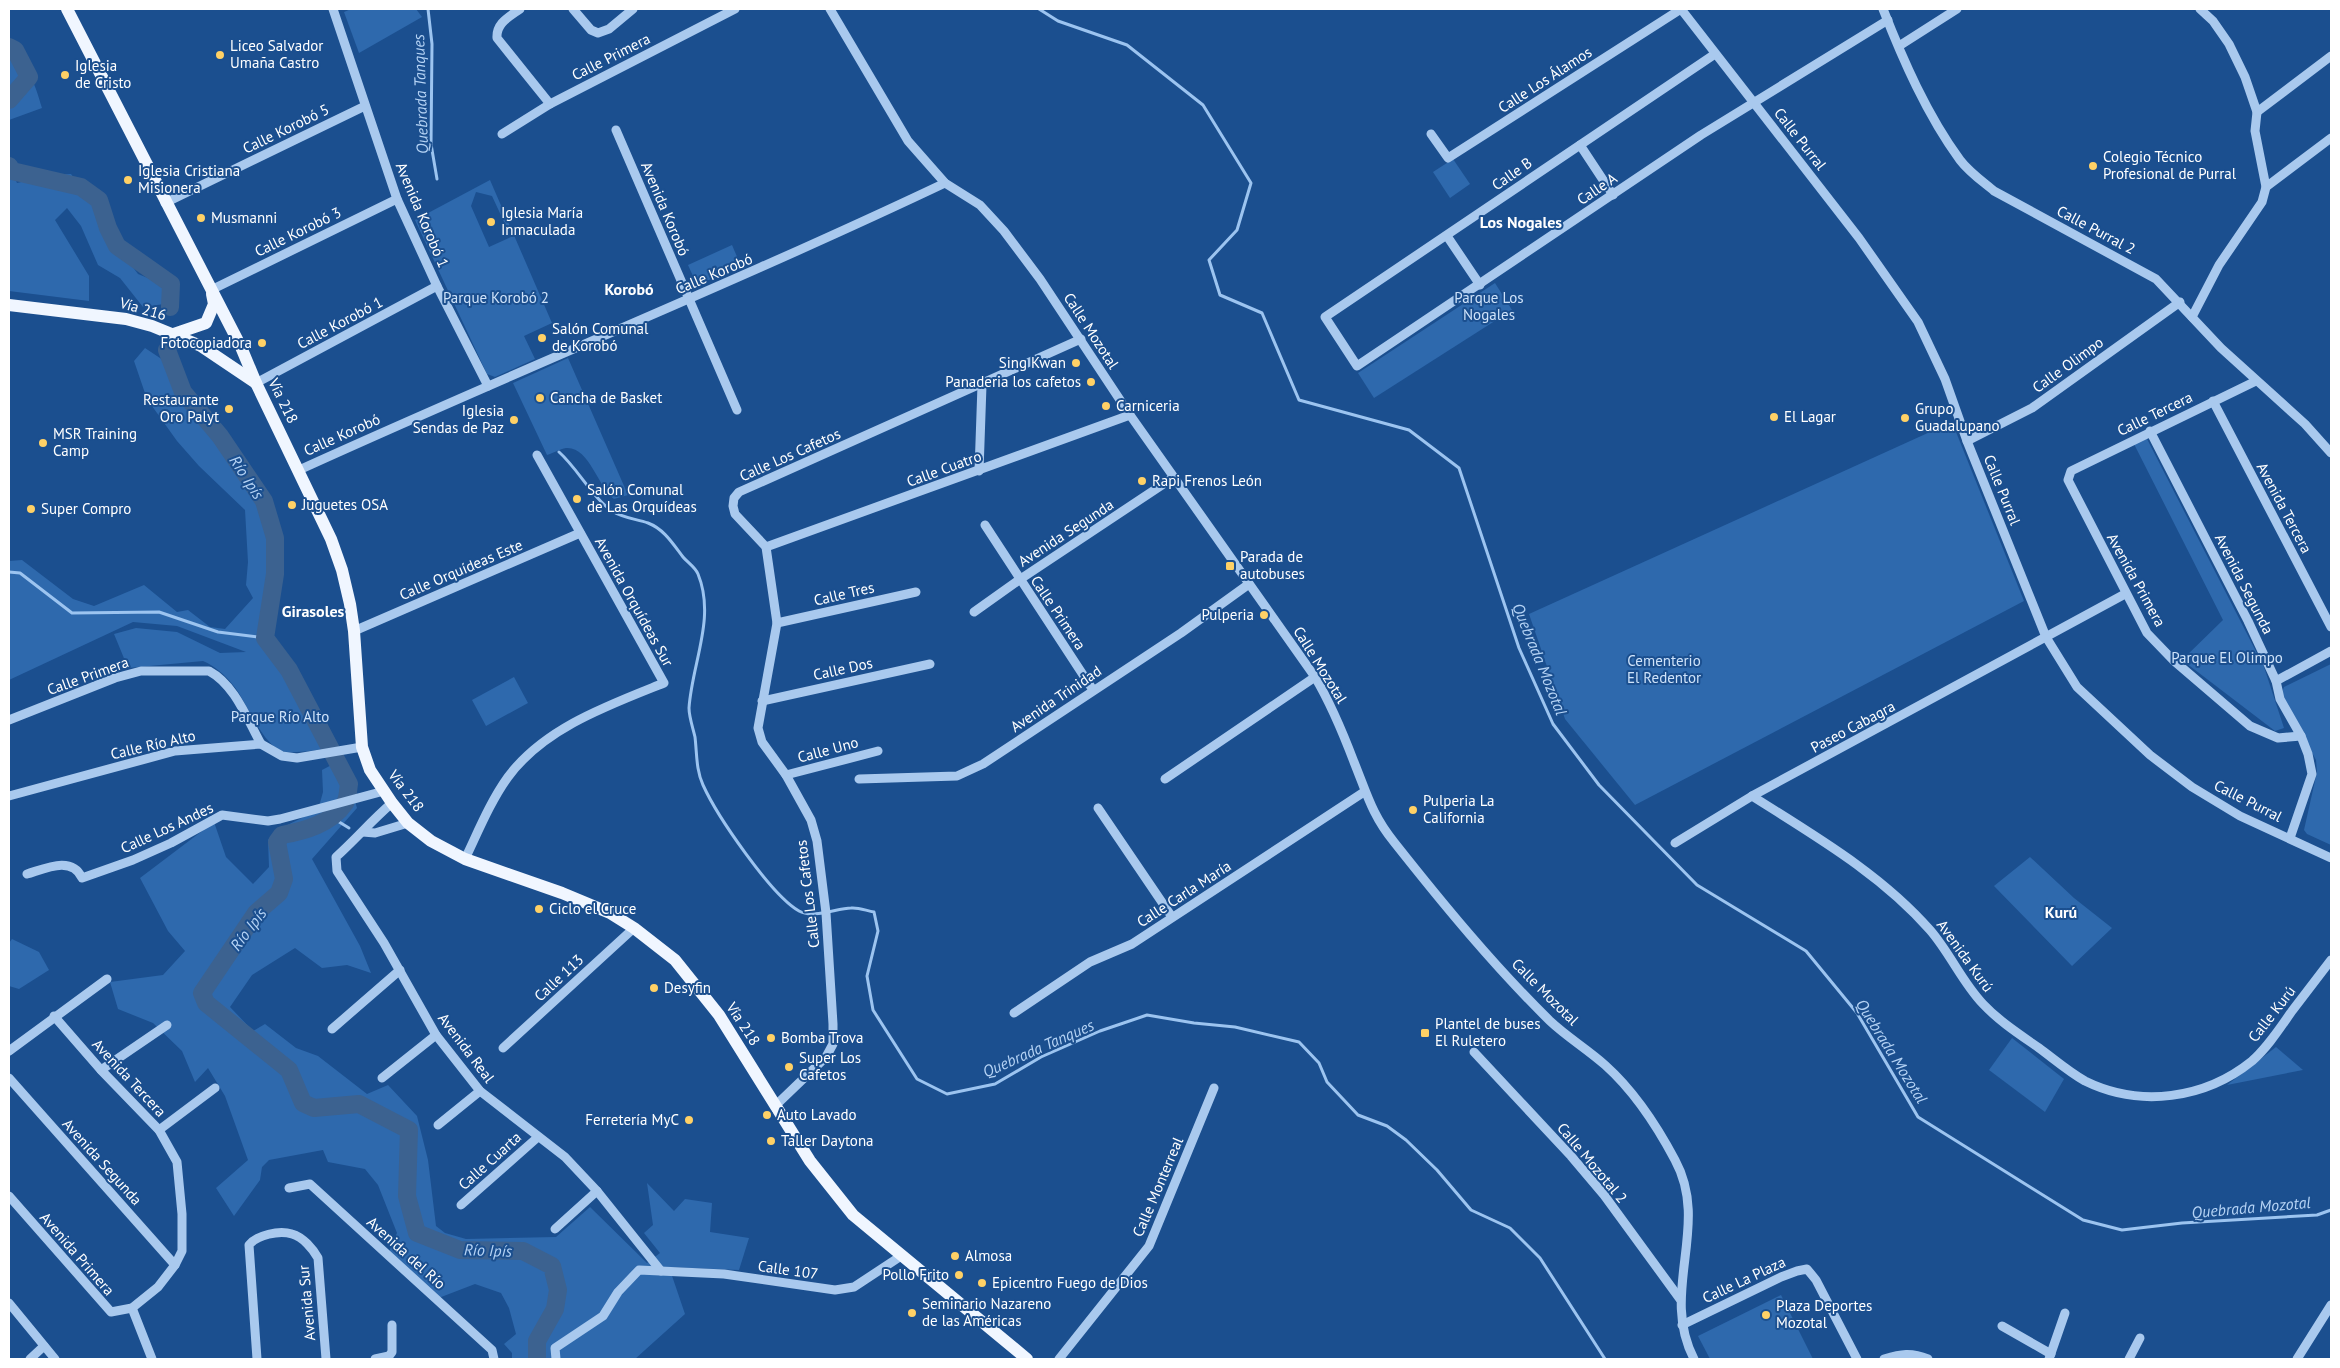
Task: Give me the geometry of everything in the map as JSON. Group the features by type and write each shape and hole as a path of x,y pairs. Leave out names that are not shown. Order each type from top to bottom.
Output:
{"main road":[{"name":"Vía 218","path":"67,9 240,347 331,539 342,570 350,604 354,631 362,747 370,770 392,803 408,823 431,841 465,859 562,893 610,914 634,928 675,960 719,1015 810,1161 853,1215 1028,1359"},
{"path":"171,335 206,323 214,304 211,290"},
{"name":"Vía 216","path":"9,305 126,319 201,346 256,384"}],"street":[{"name":"Avenida Korobó 1","path":"333,9 397,199 437,286 488,386"},
{"path":"520,9 500,25 497,31 497,38 550,104"},
{"path":"573,9 591,30 598,33 609,29 633,9"},
{"name":"Calle Primera","path":"502,134 550,104 735,9"},
{"name":"Calle Mozotal","path":"830,9 908,141 945,183 980,205 1004,231 1040,279 1130,415 1315,677 1333,711 1364,792 1376,817 1394,842 1484,950 1552,1023 1606,1066 1633,1094 1675,1160 1688,1196 1690,1220 1680,1299 1682,1325 1687,1347 1694,1359"},
{"name":"Calle Purral","path":"1681,9 1859,238 1918,322 1946,378 1967,441 2046,636 2077,686 2150,755 2192,787 2240,816 2331,858"},
{"name":"Calle Los Álamos","path":"1431,134 1448,158 1681,9"},
{"name":"Calle Purral 2","path":"1883,9 1898,46 1928,108 1961,160 1976,176 1994,191 2156,279 2180,302 2221,348 2306,424 2331,453"},
{"path":"1898,46 1957,9"},
{"path":"2192,317 2220,265 2262,202 2266,187 2255,131 2257,112 2245,77 2229,44 2213,21 2200,9"},
{"name":"Calle A","path":"1357,366 1754,102 1888,20"},
{"name":"Calle B","path":"1357,366 1325,317 1715,54"},
{"path":"2257,112 2331,56"},
{"name":"Calle Korobó 5","path":"165,203 365,106"},
{"name":"Avenida Korobó","path":"616,130 737,410"},
{"path":"2266,187 2331,138"},
{"path":"1580,144 1613,195"},
{"name":"Calle Korobó","path":"299,470 823,241 945,183"},
{"name":"Calle Korobó 3","path":"211,290 397,199"},
{"path":"1447,236 1480,284"},
{"name":"Calle Korobó 1","path":"256,384 437,286"},
{"name":"Calle Olimpo","path":"1967,441 2032,408 2180,302"},
{"name":"Calle Los Cafetos","path":"775,1106 818,1066 826,1057 833,1044 826,913 817,841 810,820 786,775 762,742 758,728 777,623 766,548 735,514 734,498 739,492 982,385 1081,339"},
{"name":"Calle Tercera","path":"2068,475 2071,471 2150,431 2256,381"},
{"path":"979,471 982,385"},
{"name":"Avenida Tercera","path":"2213,401 2331,627"},
{"name":"Calle Cuatro","path":"766,548 1130,415"},
{"name":"Avenida Segunda","path":"2150,431 2276,681 2280,699 2301,736 2312,764 2312,774 2290,838"},
{"name":"Avenida Orquídeas Sur","path":"465,859 508,777 530,755 553,736 593,713 664,683 536,456"},
{"name":"Avenida Primera","path":"2068,475 2068,480 2125,594 2147,633 2173,660 2250,726 2278,738 2301,736"},
{"name":"Avenida Segunda","path":"974,612 1174,477"},
{"name":"Calle Primera","path":"985,525 1019,580 1093,690"},
{"name":"Calle Orquídeas Este","path":"354,631 580,533"},
{"name":"Avenida Trinidad","path":"859,779 958,776 983,764 1181,633 1249,584"},
{"name":"Calle Tres","path":"777,623 916,592"},
{"path":"2046,636 2125,594"},
{"name":"Paseo Cabagra","path":"1675,843 1752,796 2046,636"},
{"path":"2276,681 2331,651"},
{"name":"Calle Dos","path":"762,701 930,664"},
{"name":"Calle Primera","path":"9,720 115,678 141,672 209,672 218,676 230,689 261,744"},
{"path":"1165,779 1315,677"},
{"path":"261,744 282,756 297,758 362,747"},
{"name":"Calle Río Alto","path":"9,796 175,751 261,744"},
{"name":"Calle Uno","path":"786,775 878,750"},
{"name":"Calle Los Andes","path":"27,874 65,865 74,867 82,882 171,843 222,816 268,821 384,790"},
{"name":"Calle Carla María","path":"1014,1013 1090,962 1132,944 1364,792"},
{"name":"Avenida Kurú","path":"1752,796 1825,842 1882,884 1931,931 1967,985 1997,1018 2084,1080 2106,1090 2140,1096"},
{"name":"Avenida Real","path":"392,803 368,823 362,832 336,857 337,872 400,970 436,1036 480,1091 565,1157 597,1191 661,1271"},
{"path":"1098,808 1172,918"},
{"path":"362,832 375,833 408,823"},
{"name":"Calle 113","path":"503,1048 634,928"},
{"name":"Calle Kurú","path":"2140,1096 2186,1095 2237,1072 2253,1060 2272,1039 2331,960"},
{"path":"332,1029 400,970"},
{"path":"9,1051 54,1016 107,979"},
{"name":"Avenida Tercera","path":"54,1016 101,1070 158,1130 177,1162 182,1214 182,1251 175,1265"},
{"path":"101,1070 167,1024"},
{"path":"382,1078 436,1036"},
{"name":"Calle Mozotal 2","path":"1474,1052 1571,1156 1604,1195 1680,1299"},
{"name":"Avenida Segunda","path":"9,1078 175,1265"},
{"path":"158,1130 215,1088"},
{"name":"Calle Monterreal","path":"1059,1359 1149,1246 1214,1088"},
{"path":"438,1125 480,1091"},
{"name":"Calle Cuarta","path":"462,1205 538,1137"},
{"name":"Avenida del Río","path":"289,1188 310,1184 492,1350 494,1359"},
{"path":"555,1228 597,1191"},
{"name":"Avenida Primera","path":"9,1196 108,1311 117,1312 132,1308"},
{"name":"Avenida Sur","path":"257,1359 248,1245 254,1239 282,1233 293,1234 309,1246 318,1258 326,1359"},
{"name":"Calle 107","path":"556,1359 555,1348 603,1316 618,1292 639,1270 724,1274 835,1290 854,1287 901,1256"},
{"path":"152,1359 132,1308 158,1287 175,1265"},
{"name":"Calle La Plaza","path":"1682,1325 1781,1277 1796,1271 1807,1270 1816,1280 1857,1359"},
{"path":"9,1303 55,1359"},
{"path":"2297,1359 2328,1318 2331,1305"},
{"path":"2002,1326 2050,1357 2065,1313"},
{"path":"375,1359 388,1356 392,1352 392,1325"},
{"path":"2129,1359 2140,1338"},
{"path":"30,1359 44,1346"},
{"path":"1884,1359 1899,1354 1914,1353 1928,1359"}],"green space":[{"path":"351,9 416,9 422,17 359,53 344,12"},
{"path":"9,56 23,67 31,78 42,108 9,120"},
{"path":"1453,159 1470,184 1450,198 1433,172"},
{"path":"9,164 17,183 51,175 71,174 108,228 117,246 138,274 165,285 164,304 143,307 120,278 98,265 81,226 67,208 55,220 89,276 89,301 9,291"},
{"name":"Parque Korobó 2","path":"490,180 552,323 524,336 535,359 495,377 487,374 415,220","holes":["476,192 492,196 511,237 489,247 471,206"]},
{"path":"732,245 741,266 697,285 688,265"},
{"name":"Parque Los Nogales","path":"1495,283 1512,310 1374,398 1358,373"},
{"name":"Parque Río Alto","path":"145,348 166,362 173,384 190,415 220,436 264,501 275,538 275,574 267,606 271,640 288,661 318,721 336,744 325,746 326,749 287,752 278,749 263,734 230,681 216,668 203,661 128,668 114,634 136,628 177,632 220,653 246,652 177,626 133,622 9,680 9,561 22,560 73,599 94,606 144,585 177,612 188,610 210,627 225,629 253,598 246,585 248,562 245,510 199,466 177,441 147,399 134,361"},
{"path":"568,358 628,495 614,499 603,486 587,460 574,449 561,449 547,455 513,383"},
{"name":"Cementerio El Redentor","path":"1952,422 2024,601 1635,805 1565,719 1529,614"},
{"name":"Parque El Olimpo","path":"2146,437 2264,667 2284,728 2275,731 2182,660 2223,620 2134,444"},
{"path":"2331,664 2331,845 2307,834 2304,830 2317,772 2316,760 2281,695 2284,687"},
{"path":"514,677 528,703 486,726 472,700"},
{"path":"343,759 357,808 312,859 360,946 371,973 347,965 322,968 295,948 252,975 230,1007 253,1031 265,1024 296,1048 318,1056 367,1094 388,1085 417,1116 428,1160 436,1226 445,1233 466,1239 556,1237 590,1207 647,1263 660,1253 644,1233 653,1225 647,1183 674,1211 685,1199 712,1203 710,1232 749,1238 739,1270 669,1267 685,1314 635,1359 512,1359 512,1353 504,1344 516,1334 509,1308 501,1293 475,1284 436,1299 389,1252 397,1233 378,1185 365,1169 328,1162 323,1150 269,1160 262,1167 260,1180 234,1216 216,1188 248,1160 225,1096 208,1068 195,1082 182,1051 153,1023 118,1009 110,982 163,975 185,951 168,931 140,878 214,822 226,857 253,884 269,867 268,840 275,831 318,810 323,792 322,770"},
{"path":"2030,857 2074,898 2112,928 2072,966 1994,886"},
{"path":"12,939 39,952 49,970 19,989 9,986 9,943"},
{"path":"2012,1038 2064,1079 2045,1112 1989,1070"},
{"path":"2276,1047 2303,1070 2227,1085"},
{"name":"Plaza Deportes Mozotal","path":"1781,1295 1813,1359 1710,1359 1698,1336"}],"waterway":[{"name":"Quebrada Tanques","path":"428,9 432,44 431,144 437,179"},
{"name":"Quebrada Mozotal","path":"1039,9 1058,21 1127,45 1203,105 1251,183 1237,230 1209,260 1220,295 1262,313 1299,400 1409,430 1459,468 1519,648 1553,724 1599,785 1697,885 1806,951 1857,1013 1918,1117 2083,1220 2122,1230 2182,1223 2317,1215 2331,1210"},
{"name":"Río Ipís","path":"9,47 15,50 29,77 9,100"},
{"name":"Río Ipís","path":"9,166 12,171 81,187 99,200 108,228 117,246 171,284 170,307"},
{"name":"Río Ipís","path":"167,350 183,392 220,436 264,501 275,538 275,574 265,638 289,670 349,784 345,803 332,816 308,829 282,835 277,842 284,879 279,893 256,913 202,993 206,1003 289,1070 303,1103 314,1108 359,1104 409,1130 407,1196 417,1233 460,1250 523,1251 552,1266 558,1290 555,1309 537,1341 537,1359"},
{"name":"Quebrada Tanques","path":"559,452 605,505 616,513 648,523 659,529 697,571 703,591 705,607 704,624 689,708 695,737 698,768 703,785 720,816 746,854 774,889 799,911 818,914 854,908 874,912 878,931 867,976 873,1010 917,1079 947,1094 995,1084 1041,1057 1100,1031 1147,1015 1194,1023 1235,1027 1299,1042 1319,1063 1327,1082 1358,1115 1387,1126 1406,1140 1437,1170 1471,1210 1510,1228 1540,1258 1605,1359"},
{"path":"9,572 20,573 72,613 159,612 218,632 265,638"},
{"path":"331,817 349,828"}],"place":[{"name":"Liceo Salvador Umaña Castro","path":"220,55"},
{"name":"Iglesia de Cristo","path":"65,75"},
{"name":"Colegio Técnico Profesional de Purral","path":"2093,166"},
{"name":"Iglesia Cristiana Misionera","path":"128,180"},
{"name":"Musmanni","path":"201,218"},
{"name":"Iglesia María Inmaculada","path":"491,222"},
{"name":"Salón Comunal de Korobó","path":"542,338"},
{"name":"Fotocopiadora","path":"262,343"},
{"name":"Sing Kwan","path":"1076,363"},
{"name":"Panaderia los cafetos","path":"1091,382"},
{"name":"Cancha de Basket","path":"540,398"},
{"name":"Carniceria","path":"1106,406"},
{"name":"Restaurante Oro Palyt","path":"229,409"},
{"name":"El Lagar","path":"1774,417"},
{"name":"Grupo Guadalupano","path":"1905,418"},
{"name":"Iglesia Sendas de Paz","path":"514,420"},
{"name":"MSR Training Camp","path":"43,443"},
{"name":"Rapi Frenos León","path":"1142,481"},
{"name":"Salón Comunal de Las Orquídeas","path":"577,499"},
{"name":"Juguetes OSA","path":"292,505"},
{"name":"Super Compro","path":"31,509"},
{"name":"Parada de autobuses","path":"1230,566"},
{"name":"Pulperia","path":"1264,615"},
{"name":"Pulperia La California","path":"1413,810"},
{"name":"Ciclo el Cruce","path":"539,909"},
{"name":"Desyfin","path":"654,988"},
{"name":"Plantel de buses El Ruletero","path":"1425,1033"},
{"name":"Bomba Trova","path":"771,1038"},
{"name":"Super Los Cafetos","path":"789,1067"},
{"name":"Auto Lavado","path":"767,1115"},
{"name":"Ferretería MyC","path":"689,1120"},
{"name":"Taller Daytona","path":"771,1141"},
{"name":"Almosa","path":"955,1256"},
{"name":"Pollo Frito","path":"959,1275"},
{"name":"Epicentro Fuego de Dios","path":"982,1283"},
{"name":"Seminario Nazareno de las Américas","path":"912,1313"},
{"name":"Plaza Deportes Mozotal","path":"1766,1315"}],"district":[{"name":"Los Nogales","path":"1521,222"},
{"name":"Korobó","path":"629,289"},
{"name":"Girasoles","path":"313,611"},
{"name":"Kurú","path":"2061,912"}]}
